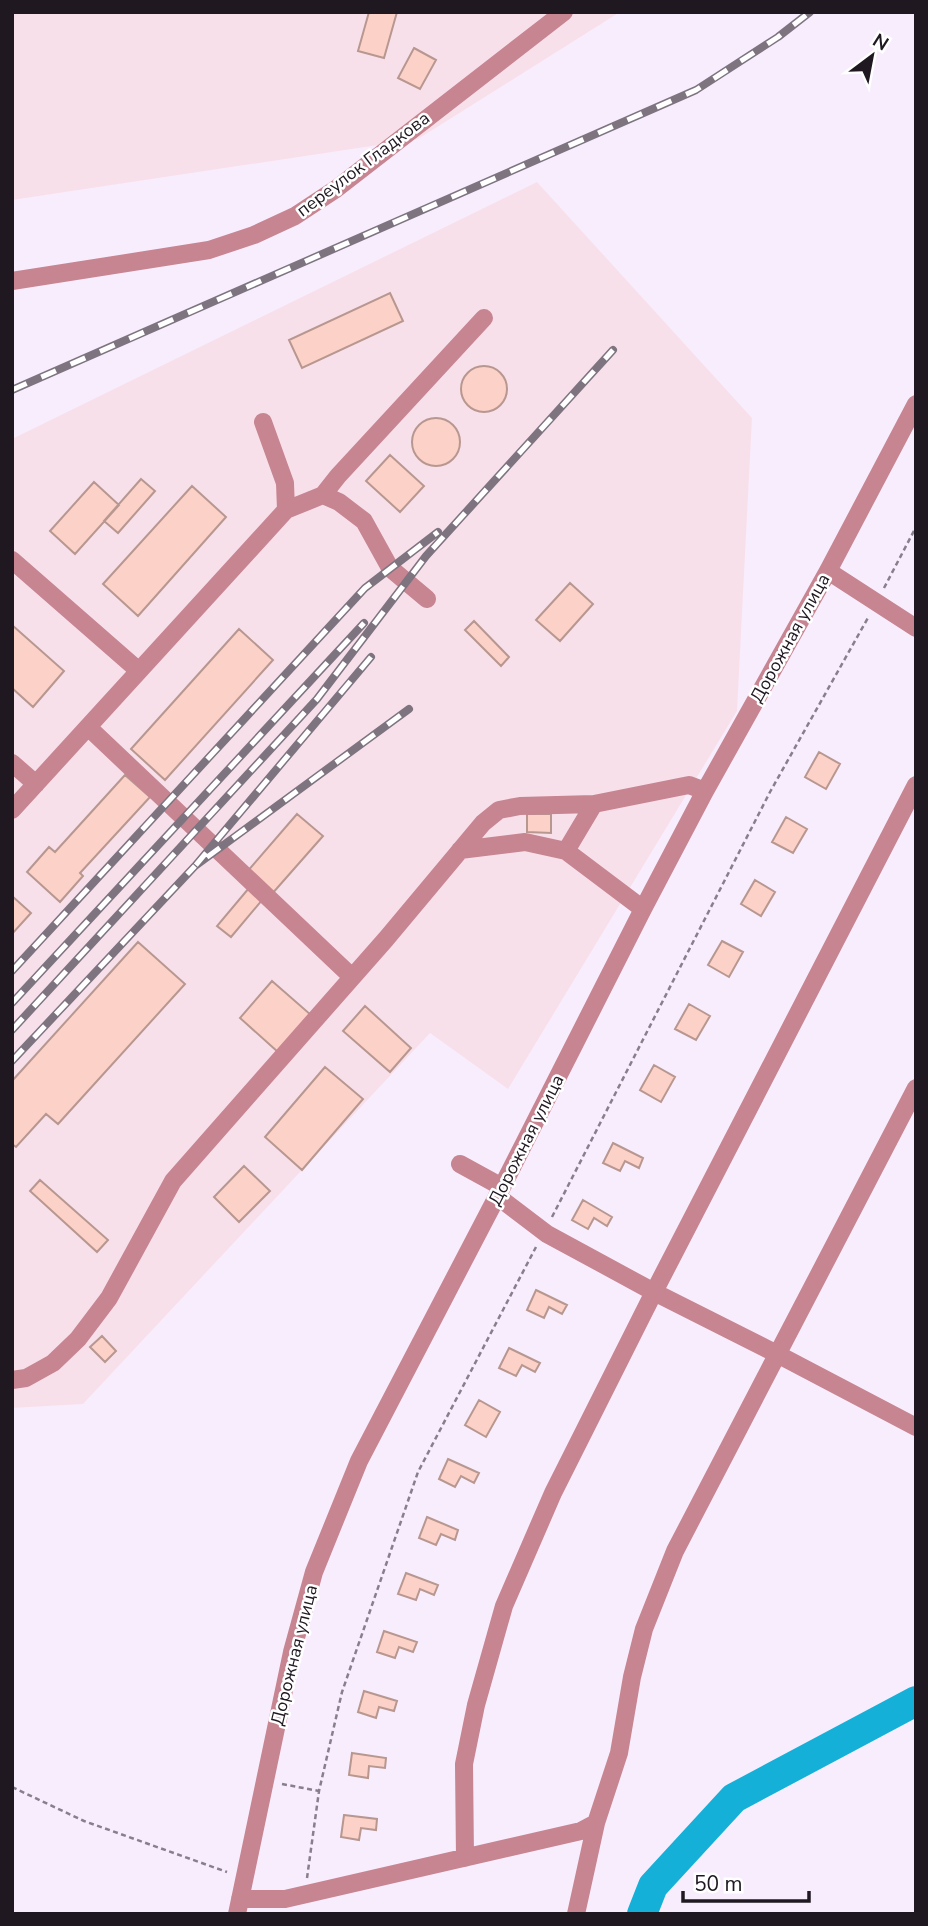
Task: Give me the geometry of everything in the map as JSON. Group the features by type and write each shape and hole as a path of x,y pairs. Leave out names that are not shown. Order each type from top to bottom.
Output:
{"street":[{"name":"переулок Гладкова","path":"12,281 209,250 254,235 295,216 336,190 564,12"},
{"path":"12,810 286,510 323,495 338,475 484,318"},
{"name":"Дорожная улица","path":"239,1906 292,1651 314,1572 359,1461 705,791 828,570 916,404"},
{"path":"262,422 285,482 286,510"},
{"path":"323,495 339,502 364,521 390,568 427,599"},
{"path":"12,560 139,671"},
{"path":"828,570 916,628"},
{"path":"88,727 352,977"},
{"path":"12,762 36,784"},
{"path":"12,1380 26,1378 53,1363 78,1339 109,1298 173,1181 483,823 499,810 520,806 594,804 689,785 705,791"},
{"path":"465,1858 464,1765 476,1705 505,1606 553,1493 916,785"},
{"path":"566,850 594,804"},
{"path":"460,850 525,842 566,850 643,909"},
{"path":"576,1914 596,1823 618,1754 644,1629 675,1550 916,1088"},
{"path":"460,1164 500,1191 544,1232 916,1427"},
{"path":"239,1906 289,1907 304,1895 581,1831 596,1823"}],"path":[{"path":"304,1895 319,1791 341,1692 418,1472 770,792 916,527"},
{"path":"271,1782 319,1791"},
{"path":"12,1787 84,1821 244,1878"}],"shaded area":[{"path":"12,12 620,12 418,139 12,200"},
{"path":"537,182 752,418 737,711 508,1089 430,1033 83,1404 12,1408 12,439"}],"building":[{"path":"369,12 397,12 384,58 358,51"},
{"path":"414,48 436,60 420,89 398,78"},
{"path":"390,293 403,321 302,368 289,340"},
{"path":"484,366 500,373 507,389 500,405 484,412 468,405 461,389 468,373"},
{"path":"436,418 445,419 453,425 459,433 459,451 453,459 445,465 436,466 427,465 419,459 413,451 412,442 413,433 419,425 427,419"},
{"path":"390,455 424,486 400,512 366,481"},
{"path":"141,479 155,491 118,533 104,521"},
{"path":"94,482 119,505 75,554 50,531"},
{"path":"192,486 226,517 138,616 103,584"},
{"path":"570,583 593,604 560,641 536,620"},
{"path":"474,621 509,657 501,666 465,630"},
{"path":"12,625 64,671 33,707 12,688"},
{"path":"239,629 273,660 165,780 131,749"},
{"path":"819,752 840,764 826,789 805,777"},
{"path":"125,775 150,797 80,873 83,876 60,902 27,872 49,847 55,852"},
{"path":"297,814 323,836 271,895 246,873"},
{"path":"527,814 551,814 551,833 527,832"},
{"path":"786,817 807,829 793,853 772,842"},
{"path":"755,880 775,892 761,916 741,904"},
{"path":"249,888 263,899 231,937 217,926"},
{"path":"12,896 31,913 12,934"},
{"path":"722,941 743,952 729,977 708,965"},
{"path":"138,942 185,984 58,1124 46,1114 16,1147 12,1144 12,1081"},
{"path":"272,981 311,1015 278,1052 240,1018"},
{"path":"689,1004 710,1016 696,1040 675,1029"},
{"path":"365,1006 411,1048 390,1072 343,1031"},
{"path":"654,1065 675,1077 661,1102 640,1090"},
{"path":"325,1067 363,1099 302,1170 265,1137"},
{"path":"613,1143 643,1158 639,1168 625,1161 620,1171 603,1163"},
{"path":"244,1166 270,1191 239,1222 214,1197"},
{"path":"40,1180 108,1240 97,1252 30,1191"},
{"path":"583,1200 612,1217 607,1226 594,1218 588,1229 572,1220"},
{"path":"536,1290 567,1305 562,1314 549,1307 544,1318 527,1310"},
{"path":"102,1336 116,1351 105,1362 90,1347"},
{"path":"509,1348 540,1363 535,1372 522,1365 516,1376 499,1368"},
{"path":"479,1400 500,1412 486,1437 465,1425"},
{"path":"448,1459 479,1473 474,1483 461,1476 455,1487 439,1479"},
{"path":"427,1517 458,1530 455,1540 441,1534 436,1545 419,1538"},
{"path":"406,1573 438,1585 434,1595 420,1589 416,1600 398,1594"},
{"path":"384,1631 417,1642 413,1652 399,1647 395,1658 377,1652"},
{"path":"364,1691 397,1701 394,1711 379,1707 376,1718 358,1712"},
{"path":"352,1753 386,1758 385,1768 369,1766 368,1778 349,1775"},
{"path":"344,1815 377,1819 376,1830 361,1828 359,1840 341,1837"}],"waterway":[{"path":"642,1914 653,1886 734,1798 916,1701"}],"railway":[{"path":"12,390 696,90 778,37 810,12"},
{"path":"12,1030 317,699 426,556 613,350"},
{"path":"12,971 365,588 438,532"},
{"path":"12,1003 364,623"},
{"path":"371,657 195,866 409,709"},
{"path":"12,1061 195,866"}]}
